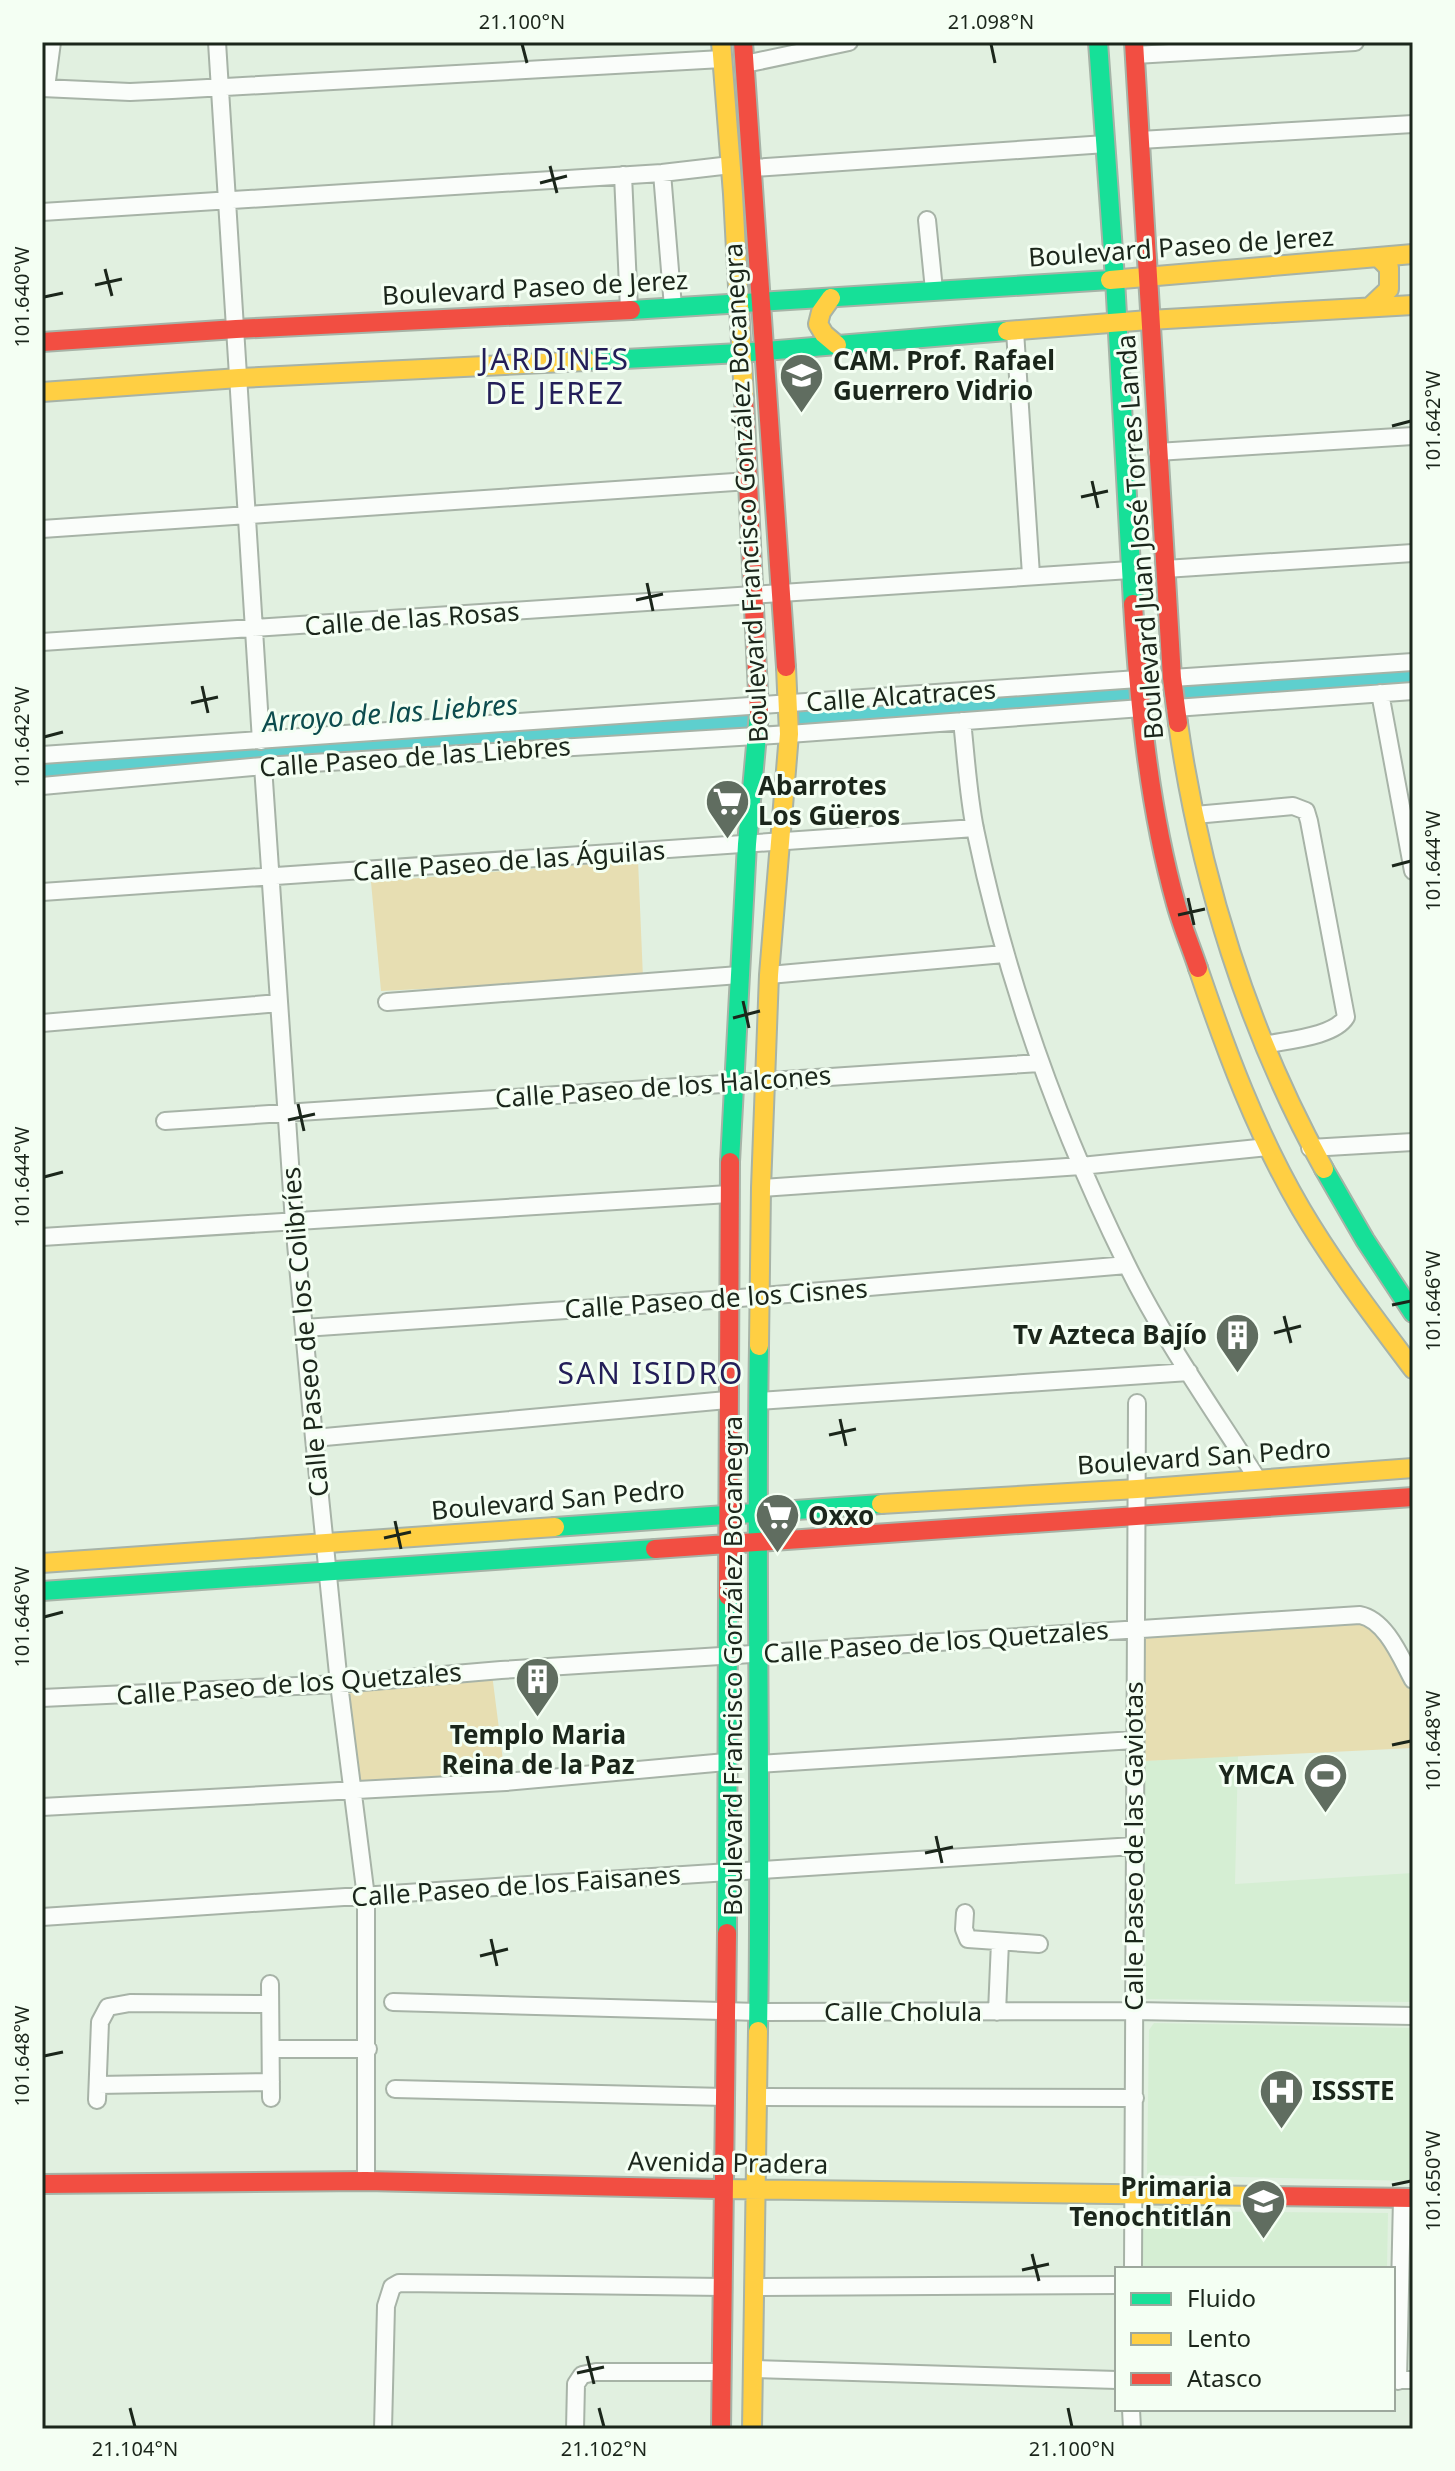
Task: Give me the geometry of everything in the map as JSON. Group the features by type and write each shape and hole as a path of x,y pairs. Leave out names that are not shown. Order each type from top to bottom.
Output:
{"main road":[{"name":"Boulevard Francisco González Bocanegra","path":"743,42 789,734 769,975 761,1188 756,1511 761,1867 752,2429"},
{"name":"Boulevard Juan José Torres Landa","path":"1098,42 1138,679 1156,808 1185,934 1219,1031 1268,1147 1301,1209 1355,1292 1413,1369"},
{"name":"Boulevard Juan José Torres Landa","path":"1135,48 1172,678 1195,815 1224,937 1264,1045 1310,1148 1338,1198 1413,1313"},
{"name":"Boulevard Francisco González Bocanegra","path":"721,2429 727,2012 729,1194 747,844 760,706 756,595 722,51"},
{"name":"Boulevard Paseo de Jerez","path":"42,342 236,329 760,304 1147,278 1413,254"},
{"path":"1370,307 1389,289 1389,268 1379,258"},
{"path":"831,298 818,314 817,321 822,333 837,345"},
{"path":"42,392 239,378 740,353 1149,320 1413,305"},
{"name":"Boulevard San Pedro","path":"42,1563 325,1545 727,1513 1137,1489 1413,1468"},
{"path":"1331,1474 1334,1503"},
{"name":"Boulevard San Pedro","path":"42,1591 1413,1497"},
{"name":"Avenida Pradera","path":"42,2184 366,2181 724,2190 1408,2198"}],"street":[{"path":"52,42 44,88 130,92 722,51"},
{"path":"217,42 261,741"},
{"path":"745,64 849,42"},
{"path":"1135,48 1355,42"},
{"path":"1140,140 1413,124"},
{"path":"753,168 1106,144"},
{"path":"42,212 662,173 731,165"},
{"path":"662,173 673,307"},
{"path":"623,175 629,309"},
{"path":"927,220 934,290"},
{"path":"1015,331 1031,575"},
{"path":"1157,452 1413,436"},
{"path":"42,529 749,481"},
{"path":"1165,569 1413,553"},
{"name":"Calle de las Rosas","path":"42,642 1130,570"},
{"path":"1172,678 1413,662"},
{"name":"Calle Alcatraces","path":"42,755 1138,679"},
{"path":"1175,708 1413,691"},
{"path":"1380,693 1413,871"},
{"name":"Calle Paseo de las Liebres","path":"42,786 263,766 789,734 1142,708"},
{"path":"962,721 975,828 1004,954 1040,1063 1081,1166 1127,1265 1189,1372 1258,1480"},
{"name":"Calle Paseo de los Colibríes","path":"263,766 294,1222 339,1684 366,1897 366,2181"},
{"path":"1195,815 1293,806 1306,811 1309,821 1346,1017 1327,1032 1264,1045"},
{"name":"Calle Paseo de las Águilas","path":"42,892 975,828"},
{"path":"769,975 1004,954"},
{"path":"387,1002 739,975"},
{"path":"42,1023 279,1003"},
{"name":"Calle Paseo de los Halcones","path":"165,1121 1040,1063"},
{"path":"1310,1148 1413,1142"},
{"path":"761,1188 1081,1166 1268,1147"},
{"path":"42,1237 729,1194"},
{"name":"Calle Paseo de los Cisnes","path":"304,1328 728,1299 1127,1265"},
{"path":"758,1401 1189,1372"},
{"path":"314,1438 727,1400"},
{"name":"Calle Paseo de las Gaviotas","path":"1133,2267 1137,1403"},
{"name":"Calle Paseo de los Quetzales","path":"42,1698 339,1684 501,1670 1360,1615 1369,1616 1394,1645 1413,1680"},
{"path":"1394,1645 1413,1644"},
{"path":"759,1764 1134,1740"},
{"path":"42,1807 506,1782 726,1762"},
{"name":"Calle Paseo de los Faisanes","path":"42,1917 366,1897 761,1867 1134,1846"},
{"path":"965,1913 964,1929 968,1939 1039,1944"},
{"path":"997,2012 1000,1942"},
{"path":"270,1984 271,2090 98,2092 100,2022 102,2013 108,2007 130,2003 270,2004"},
{"name":"Calle Cholula","path":"393,2002 727,2012 1134,2011 1413,2016"},
{"path":"271,2049 368,2049"},
{"path":"395,2089 725,2097"},
{"path":"756,2097 1135,2098"},
{"path":"1401,2380 1407,2290 1408,2198"},
{"path":"383,2429 386,2306 392,2287 409,2282 426,2282 723,2287"},
{"path":"755,2287 1115,2285"},
{"path":"753,2369 1115,2380"},
{"path":"575,2429 576,2384 582,2375 596,2372 721,2372"}],"shaded area":[{"path":"638,860 643,978 381,991 371,882"},
{"path":"1368,1621 1393,1652 1413,1688 1413,1748 1144,1761 1143,1637"},
{"path":"492,1674 505,1776 358,1783 348,1689"},
{"name":"ISSSTE","path":"1238,1756 1235,1884 1413,1873 1413,2002 1146,1999 1144,1761"},
{"name":"ISSSTE","path":"1154,2023 1413,2028 1413,2181 1147,2175 1149,2030"},
{"name":"Primaria Tenochtitlán","path":"1139,2211 1388,2213 1387,2267 1139,2267"}],"waterway":[{"name":"Arroyo de las Liebres","path":"1188,692 1413,678"},
{"name":"Arroyo de las Liebres","path":"804,717 1126,696"},
{"name":"Arroyo de las Liebres","path":"42,765 742,721"}],"traffic: fast":[{"path":"1098,42 1133,604"},
{"path":"631,310 1110,280"},
{"path":"586,361 740,353 1007,331"},
{"path":"730,1162 747,844 759,713"},
{"path":"1324,1169 1365,1240 1413,1313"},
{"path":"758,2031 759,1346"},
{"path":"555,1527 881,1504"},
{"path":"42,1591 655,1549"},
{"path":"727,1933 728,1596"}],"traffic: slow":[{"path":"721,42 744,398"},
{"path":"1110,280 1413,254"},
{"path":"1370,307 1389,289 1389,268 1379,258"},
{"path":"831,298 821,312 818,324 837,345"},
{"path":"1007,331 1413,305"},
{"path":"42,392 239,378 586,361"},
{"path":"759,1346 769,975 789,734 786,667"},
{"path":"1178,723 1199,839 1231,953 1272,1063 1324,1169"},
{"path":"1198,968 1244,1092 1285,1181 1327,1250 1413,1369"},
{"path":"881,1504 1413,1468"},
{"path":"42,1563 555,1527"},
{"path":"752,2429 758,2031"},
{"path":"717,2189 1261,2196"}],"traffic: jam":[{"path":"743,42 786,667"},
{"path":"1134,42 1172,678 1178,723"},
{"path":"42,342 236,329 631,310"},
{"path":"744,398 759,713"},
{"path":"1133,604 1138,680 1152,793 1176,904 1198,968"},
{"path":"728,1596 730,1162"},
{"path":"655,1549 1413,1497"},
{"path":"721,2429 727,1933"},
{"path":"42,2184 366,2181 717,2189"},
{"path":"1261,2196 1413,2198"}],"place":[{"name":"CAM. Prof. Rafael Guerrero Vidrio","path":"802,415"},
{"name":"Abarrotes Los Güeros","path":"727,840"},
{"name":"Tv Azteca Bajío","path":"1238,1374"},
{"name":"Oxxo","path":"777,1555"},
{"name":"Templo Maria Reina de la Paz","path":"538,1719"},
{"name":"YMCA","path":"1325,1814"},
{"name":"ISSSTE","path":"1281,2130"},
{"name":"Primaria Tenochtitlán","path":"1263,2241"}],"district":[{"name":"JARDINES DE JEREZ","path":"555,377"},
{"name":"SAN ISIDRO","path":"651,1374"}]}
